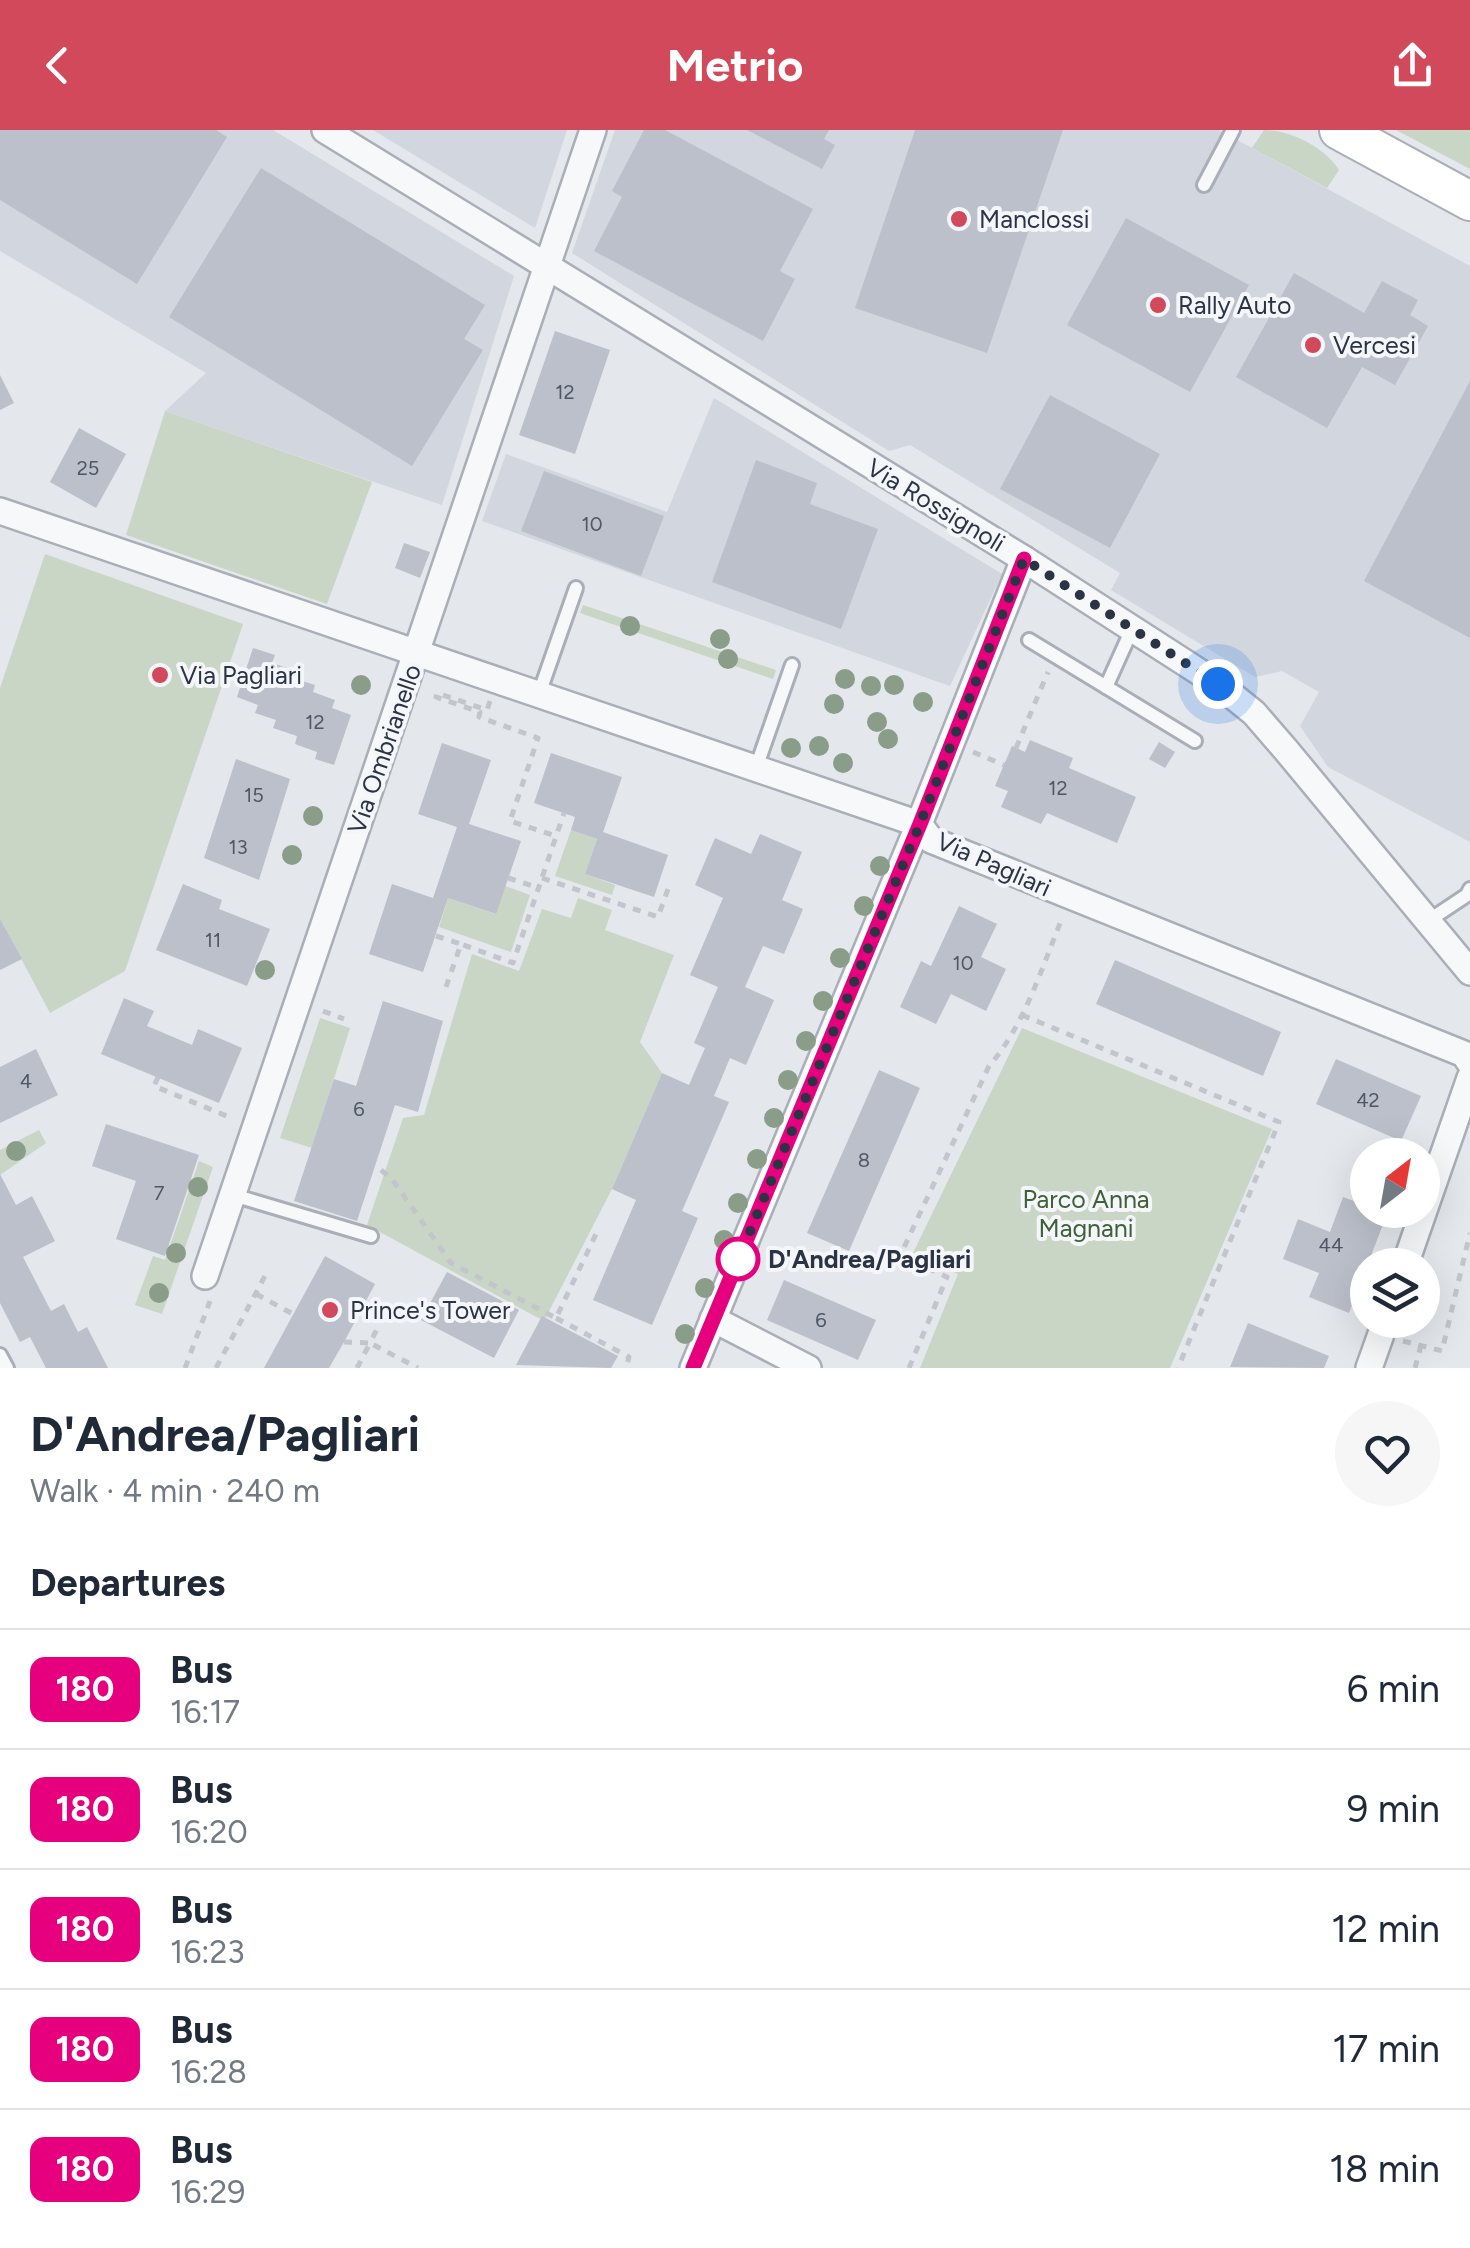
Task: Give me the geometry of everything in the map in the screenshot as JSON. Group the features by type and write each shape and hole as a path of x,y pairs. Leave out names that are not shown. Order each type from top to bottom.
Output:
{"main road":[{"path":"1339,130 1470,201"}],"street":[{"name":"Via Rossignoli","path":"325,130 1024,559 1218,684 1254,714 1470,972"},
{"name":"Via Ombrianello","path":"204,1276 592,130"},
{"name":"Via Pagliari","path":"0,511 920,824 931,840 1464,1054 1470,1063"},
{"path":"693,1368 920,824 1024,559"},
{"path":"1411,1248 1470,1078"},
{"path":"713,1320 808,1368"},
{"path":"1369,1368 1380,1338"}],"lane":[{"path":"1204,186 1233,130"},
{"path":"539,694 576,588"},
{"path":"1106,687 1132,628"},
{"path":"1029,640 1195,741"},
{"path":"756,768 792,664"},
{"path":"1428,921 1470,889"},
{"path":"233,1195 371,1236"},
{"path":"0,1355 7,1368"}],"path":[{"path":"1016,748 1056,656"},
{"path":"497,679 487,710 437,692 436,697 538,738 510,821 556,836"},
{"path":"436,936 513,963 564,813"},
{"path":"508,878 539,888"},
{"path":"542,878 658,917 668,889"},
{"path":"910,1368 947,1277 900,1256 989,1066 1022,1015 1071,898"},
{"path":"446,987 460,944"},
{"path":"322,1011 344,1019"},
{"path":"1022,1015 1279,1122 1178,1368"},
{"path":"158,1077 154,1086 230,1117"},
{"path":"380,1170 392,1179 451,1263 629,1357 626,1368"},
{"path":"556,1318 597,1232"},
{"path":"1404,1338 1442,1351 1470,1233"},
{"path":"216,1368 266,1274"},
{"path":"185,1368 210,1301 204,1276"},
{"path":"256,1294 294,1314"},
{"path":"357,1368 379,1324"},
{"path":"344,1342 370,1343 418,1368"},
{"path":"1415,1368 1421,1346"}],"shaded area":[{"path":"0,130 273,130 514,276 442,505 165,411 206,373 0,251"},
{"path":"373,130 567,130 535,228"},
{"path":"615,130 1219,130 1470,266 1470,842 1328,767 1300,726 1319,692 1282,671 1255,677 1111,590 1120,573 910,445 889,451 572,253"},
{"path":"714,398 1002,574 950,686 482,521 506,454 667,512"}],"green space":[{"path":"1264,130 1296,137 1325,154 1339,170 1327,188 1252,148"},
{"path":"1396,130 1470,130 1470,169"},
{"path":"165,411 372,482 327,604 126,535"},
{"path":"45,554 243,624 125,971 50,1013 0,919 0,688"},
{"path":"583,605 776,670 773,679 580,613"},
{"path":"571,830 597,839 585,874 615,885 612,895 555,876"},
{"path":"505,886 530,895 511,952 439,927 448,898 495,914"},
{"path":"578,898 612,910 605,930 674,955 640,1042 662,1073 612,1189 544,1321 367,1225 403,1118 424,1115 472,954 519,971 542,909 571,918"},
{"path":"320,1018 350,1028 312,1148 280,1138"},
{"name":"Parco Anna Magnani","path":"1022,1028 1272,1129 1170,1368 920,1368 958,1274 913,1253"},
{"path":"39,1130 46,1143 0,1175 0,1150"},
{"path":"199,1161 213,1167 162,1314 135,1305 153,1256 165,1260"}],"building":[{"path":"0,130 216,130 227,137 137,284 0,200"},
{"path":"644,130 665,130 813,209 780,271 795,279 763,341 594,251 622,197 612,191"},
{"path":"747,130 829,130 824,139 835,145 822,169"},
{"name":"Manclossi","path":"915,130 1063,130 987,353 855,308"},
{"path":"261,168 485,305 464,339 483,350 412,466 169,317"},
{"name":"Rally Auto","path":"1126,218 1249,285 1190,392 1067,325"},
{"name":"Vercesi","path":"1294,273 1364,313 1382,281 1418,300 1410,315 1428,326 1395,385 1362,367 1327,428 1236,377"},
{"path":"555,331 610,350 575,454 519,435"},
{"path":"0,375 14,403 0,410"},
{"path":"1470,381 1470,638 1364,581"},
{"path":"1050,395 1160,454 1110,548 1000,489"},
{"path":"79,428 126,454 96,508 50,482"},
{"path":"756,460 817,483 810,504 878,529 841,629 712,582"},
{"path":"544,471 664,516 641,576 521,531"},
{"path":"404,543 430,552 420,578 395,568"},
{"path":"253,648 275,655 272,663 293,670 290,677 315,685 313,692 335,700 332,708 351,715 334,765 315,759 317,752 295,744 297,736 273,728 276,720 255,713 258,705 237,697"},
{"path":"1030,740 1073,758 1069,768 1136,797 1117,843 1047,813 1041,824 1001,807 1008,791 995,786 1012,746 1025,752"},
{"path":"1159,742 1175,752 1165,768 1149,759"},
{"path":"442,743 491,760 469,824 521,841 496,914 448,898 423,972 369,954 392,884 433,898 457,827 418,814"},
{"path":"551,753 622,777 603,832 668,855 654,897 585,874 597,839 571,830 575,817 534,803"},
{"path":"236,759 290,779 259,880 204,858"},
{"path":"760,834 802,852 782,900 803,909 784,954 763,946 745,987 774,1000 746,1065 730,1058 714,1096 729,1102 682,1211 698,1218 652,1325 593,1300 636,1200 612,1189 662,1073 689,1085 705,1048 694,1043 718,987 690,975 723,898 695,885 715,838 751,854"},
{"path":"183,884 222,900 219,909 270,929 247,986 156,950"},
{"path":"959,906 997,924 981,957 1006,969 986,1011 951,994 936,1024 900,1007 921,961 931,966"},
{"path":"0,919 22,959 0,970"},
{"path":"1115,960 1281,1032 1263,1076 1096,1004"},
{"path":"124,998 154,1011 147,1026 192,1045 198,1029 242,1048 219,1103 101,1054"},
{"path":"383,1001 443,1021 418,1112 395,1105 357,1221 294,1201 334,1079 356,1086"},
{"path":"36,1049 58,1095 0,1123 0,1067"},
{"path":"1336,1059 1421,1096 1402,1138 1394,1138 1316,1104"},
{"path":"879,1070 920,1088 849,1251 807,1233"},
{"path":"106,1124 199,1155 165,1256 116,1239 136,1181 92,1166"},
{"path":"0,1174 16,1205 32,1196 55,1241 23,1257 51,1311 64,1304 78,1332 87,1327 108,1368 46,1368 30,1337 20,1342 0,1303"},
{"path":"1343,1197 1350,1200 1350,1228 1382,1228 1374,1248 1350,1248 1349,1313 1309,1297 1319,1273 1283,1259 1298,1219 1330,1232"},
{"path":"325,1256 375,1284 344,1342 329,1368 264,1368"},
{"path":"447,1272 519,1310 494,1358 421,1320"},
{"path":"784,1280 876,1320 858,1360 767,1320"},
{"path":"542,1316 618,1356 611,1368 516,1365"},
{"path":"1248,1323 1329,1356 1324,1368 1230,1367"}],"bus line":[{"name":"180","path":"693,1368 920,824 1024,559"}],"place":[{"name":"Manclossi","path":"959,219"},
{"name":"Rally Auto","path":"1158,305"},
{"name":"Vercesi","path":"1313,345"},
{"name":"Via Pagliari","path":"160,675"},
{"name":"D'Andrea/Pagliari","path":"738,1259"},
{"name":"Prince's Tower","path":"330,1310"}],"route":[{"path":"738,1259 734,1270 920,824 1024,559 1218,684"}]}
